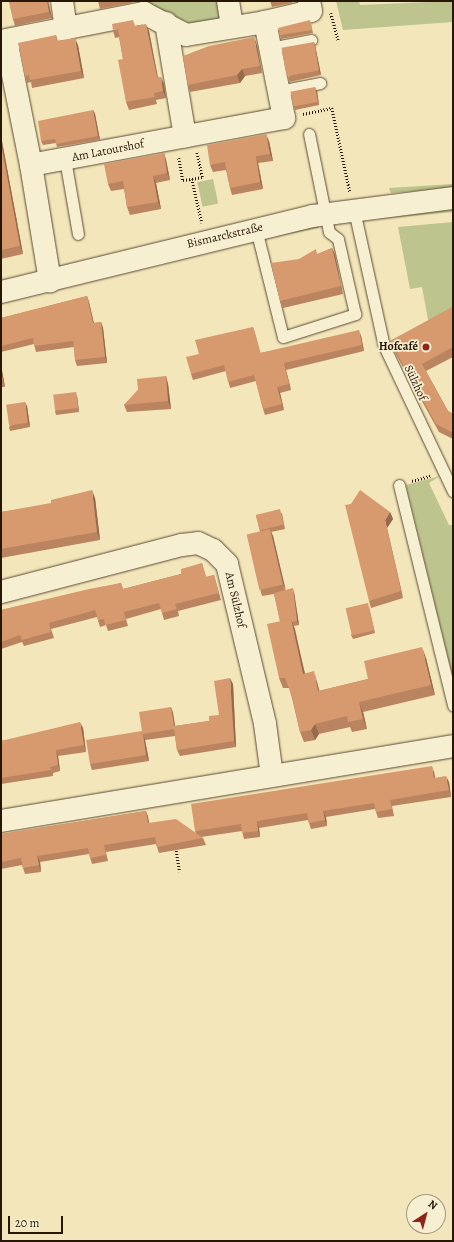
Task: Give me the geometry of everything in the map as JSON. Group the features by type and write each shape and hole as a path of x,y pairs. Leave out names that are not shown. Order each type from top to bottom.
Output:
{"street":[{"path":"62,1 66,29"},
{"path":"228,1 232,27"},
{"path":"50,281 31,165 7,79 4,41 66,29 143,7 166,23 186,34 265,22 311,10 309,1"},
{"path":"265,22 284,118"},
{"path":"166,23 185,136"},
{"name":"Am Latourshof","path":"31,165 284,118"},
{"name":"Bismarckstraße","path":"1,292 206,241 325,214 453,198"},
{"name":"Am Sülzhof","path":"1,592 182,545 198,543 213,550 227,564 265,724 272,776"},
{"path":"1,821 453,746"}],"lane":[{"path":"270,48 311,40"},
{"path":"279,91 320,83"},
{"path":"256,229 283,336 355,314 338,239 329,232 309,134"},
{"path":"65,159 78,234"},
{"name":"Sülzhof","path":"354,210 384,346 442,472 452,487"},
{"path":"399,485 453,705"}],"path":[{"path":"330,8 338,40"},
{"path":"284,118 332,108 354,210"},
{"path":"185,136 202,177 183,180 185,136"},
{"path":"192,179 206,241"},
{"path":"399,485 442,472"},
{"path":"175,841 180,872"}],"green space":[{"path":"146,1 225,1 227,23 201,27 148,8"},
{"path":"336,1 359,1 360,5 453,1 453,22 343,30"},
{"path":"213,179 218,203 203,207 197,182"},
{"path":"453,184 453,188 391,193 389,188"},
{"path":"453,208 453,212 379,219 378,214"},
{"path":"453,222 453,310 429,325 422,287 410,289 398,227"},
{"path":"318,224 319,228 264,239"},
{"path":"440,476 429,483 449,525 453,525 453,679 406,485"}],"building":[{"path":"9,1 47,1 49,12 13,19"},
{"path":"133,20 135,26 146,24 157,77 161,77 163,91 154,93 155,97 126,102 118,60 123,59 118,29 113,30 112,24"},
{"path":"310,20 312,30 280,35 278,28"},
{"path":"56,35 57,41 75,38 81,71 30,80 29,75 25,76 18,43"},
{"path":"254,37 260,66 242,69 237,75 188,85 183,56 209,46"},
{"path":"314,42 319,71 287,76 282,48"},
{"path":"315,87 318,102 293,106 290,92"},
{"path":"93,110 98,136 56,144 55,139 41,141 38,121"},
{"path":"266,134 270,154 256,156 260,182 230,188 225,162 210,165 207,145"},
{"path":"1,144 20,246 1,250"},
{"path":"164,153 167,173 153,176 158,202 127,207 123,181 108,184 104,164"},
{"path":"332,248 341,286 280,301 271,263 299,259 316,249 317,254"},
{"path":"87,296 93,323 101,322 105,357 75,360 73,341 34,346 33,338 1,346 1,318"},
{"path":"452,307 453,347 422,364 448,411 453,414 453,433 436,424 390,341"},
{"path":"253,327 260,353 359,330 362,345 284,363 289,384 277,387 282,404 263,409 254,375 228,382 224,365 191,374 186,357 199,354 195,340"},
{"path":"166,376 168,401 124,405 138,390 137,379"},
{"path":"76,392 78,408 55,411 53,395"},
{"path":"25,402 28,423 9,425 6,405"},
{"path":"92,490 97,532 1,549 1,512 51,503 51,500"},
{"path":"360,490 390,512 385,520 401,591 369,601 345,505 351,504"},
{"path":"280,509 284,525 260,531 256,515"},
{"path":"270,529 283,585 259,590 247,534"},
{"path":"202,563 206,577 214,575 219,593 175,604 177,609 162,613 159,603 124,612 126,620 105,625 104,619 98,620 95,610 49,623 51,632 22,640 20,635 1,642 1,610 121,583 123,589 181,574 181,569"},
{"path":"293,588 297,621 292,622 291,619 280,621 274,593"},
{"path":"368,603 374,630 352,635 346,608"},
{"path":"291,619 303,674 314,671 318,691 368,679 364,661 422,647 431,685 359,702 363,719 348,722 347,716 315,724 311,730 300,732 292,696 285,678 279,678 267,624"},
{"path":"230,678 234,741 177,750 174,729 143,734 146,755 90,764 86,740 142,731 139,712 171,707 174,726 209,721 209,716 219,715 214,681"},
{"path":"80,722 84,745 56,750 58,765 50,767 51,770 1,778 1,741"},
{"path":"432,766 434,778 446,776 449,790 390,800 392,809 376,812 374,803 323,811 325,820 309,823 307,813 257,821 258,831 242,833 241,824 195,831 191,804"},
{"path":"146,811 148,823 176,819 203,838 157,847 155,837 104,845 106,855 90,858 88,848 37,856 39,865 23,868 21,858 1,862 1,834"}],"place":[{"name":"Hofcafé","path":"426,347"}]}
